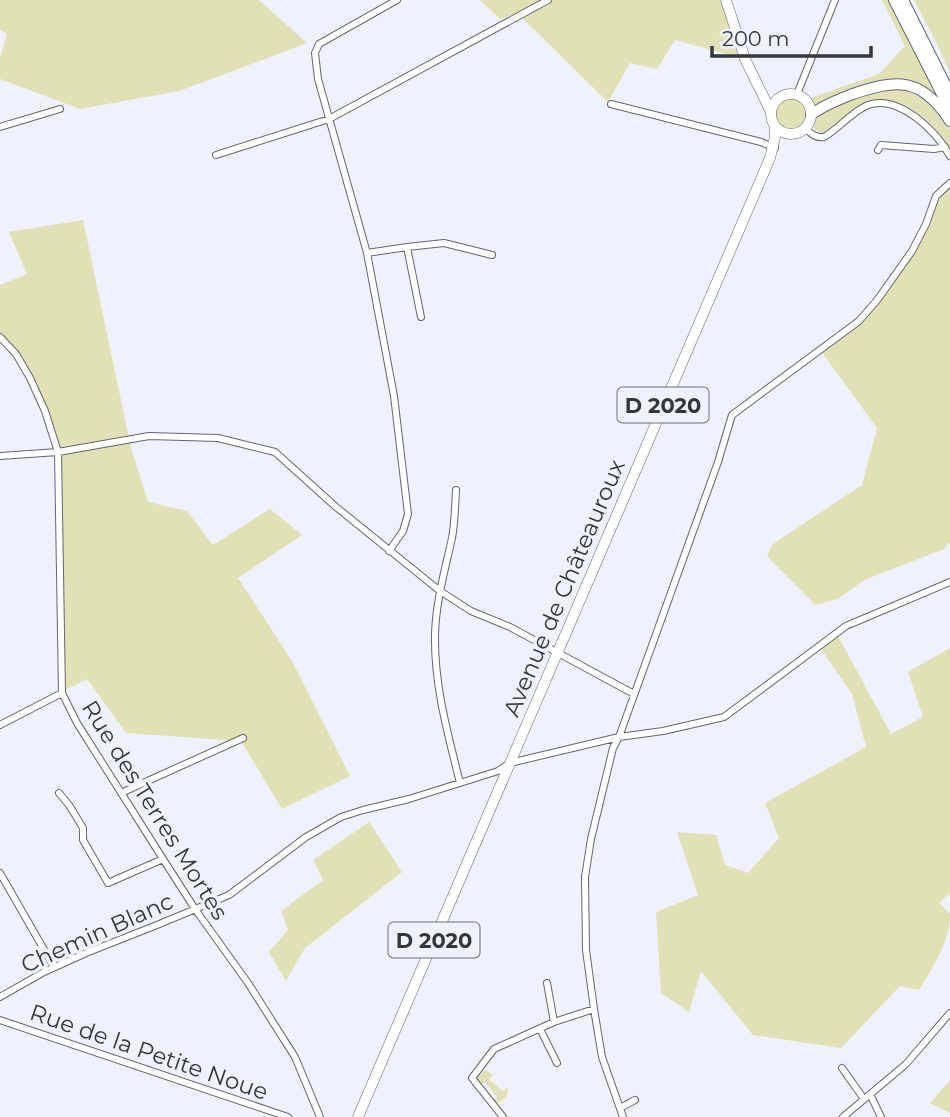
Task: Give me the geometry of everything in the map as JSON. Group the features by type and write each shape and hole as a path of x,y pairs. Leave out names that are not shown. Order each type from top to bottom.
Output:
{"highway":[{"path":"894,0 950,110"},
{"path":"903,0 950,94"},
{"path":"909,0 921,36"},
{"path":"811,115 832,102 856,93 884,84 900,84 929,96 950,121"}],"main road":[{"path":"726,0 745,59 771,110"},
{"path":"755,80 771,94 781,96"},
{"path":"788,93 797,94 810,107 809,122 799,133 782,133 770,119 774,102 788,93"},
{"name":"D 2020","path":"773,151 775,127"},
{"name":"D 2020","path":"773,151 791,134"},
{"name":"Avenue de Châteauroux","path":"510,763 773,151"},
{"name":"D 2020","path":"358,1117 510,763"}],"street":[{"path":"389,551 403,531 408,514 394,396 368,253 318,79 316,53 319,44 397,0"},
{"path":"216,155 330,119 548,0"},
{"path":"797,94 835,0"},
{"path":"805,128 818,138 824,137 856,112 878,103 889,103 908,112 930,130 950,156"},
{"path":"611,104 761,142 773,151"},
{"path":"0,127 60,108"},
{"path":"878,150 881,145 945,148"},
{"path":"623,1117 602,1057 586,950 585,877 613,748 718,462 732,415 859,321 912,251 936,197 950,183"},
{"path":"368,253 444,243 492,255"},
{"path":"407,247 421,317"},
{"name":"Rue des Terres Mortes","path":"0,337 16,354 30,378 45,411 58,452 61,693 77,723 195,909 248,983 295,1057 320,1117"},
{"path":"0,456 58,452 149,436 218,438 275,452 335,507 440,591 471,611 510,627 634,694"},
{"path":"456,489 452,535 440,591 435,633 437,683 460,783"},
{"name":"Chemin Blanc","path":"0,997 54,967 229,895 306,836 341,817 498,771 510,763 619,737 663,731 724,717 846,626 950,582"},
{"path":"0,725 61,693"},
{"path":"121,793 243,738"},
{"path":"59,793 83,828 83,840 108,883 163,859"},
{"path":"0,873 54,967"},
{"path":"547,983 554,1023"},
{"path":"503,1117 472,1078 494,1049 594,1009"},
{"path":"843,1117 906,1064 950,1013"},
{"name":"Rue de la Petite Noue","path":"0,1020 288,1117"},
{"path":"540,1029 557,1063"},
{"path":"842,1068 881,1117"},
{"path":"620,1108 635,1100"}],"green space":[{"path":"0,0 259,0 307,43 179,91 80,109 0,79 0,58 7,34 0,30"},
{"path":"480,0 725,0 722,4 738,57 675,40 657,69 630,63 608,102 517,13 500,19"},
{"path":"882,0 888,0 933,90 930,94 911,82 814,109 810,98 879,74 905,46"},
{"path":"914,0 950,0 950,73 936,42"},
{"path":"883,89 902,89 932,105 950,130 950,148 922,117 898,103 884,99 871,100 858,106 822,133 815,130 813,123 818,114"},
{"path":"791,99 802,103 806,114 802,125 791,129 780,125 776,114 780,103"},
{"path":"950,185 950,542 944,549 864,580 838,599 815,605 767,556 773,544 862,485 877,428 821,351 859,317 911,254 943,192"},
{"path":"83,220 131,448 148,502 187,511 213,545 270,509 302,535 238,578 292,661 350,776 282,809 241,741 126,733 87,679 61,692 62,468 51,427 16,355 0,338 0,285 27,274 9,232"},
{"path":"838,636 891,734 923,717 908,672 950,648 950,893 939,903 950,914 947,935 940,954 919,990 900,986 841,1048 753,1035 701,971 689,1012 661,993 656,912 698,895 677,832 716,835 725,865 748,873 779,838 765,803 866,747 852,694 821,649"},
{"path":"369,822 402,872 305,948 286,981 269,952 288,930 281,911 323,880 313,860"},
{"path":"486,1070 493,1075 489,1079 503,1091 507,1087 506,1097 496,1104 493,1101 497,1097 485,1082 480,1085 477,1077"},
{"path":"950,1080 950,1113 930,1103"}]}
